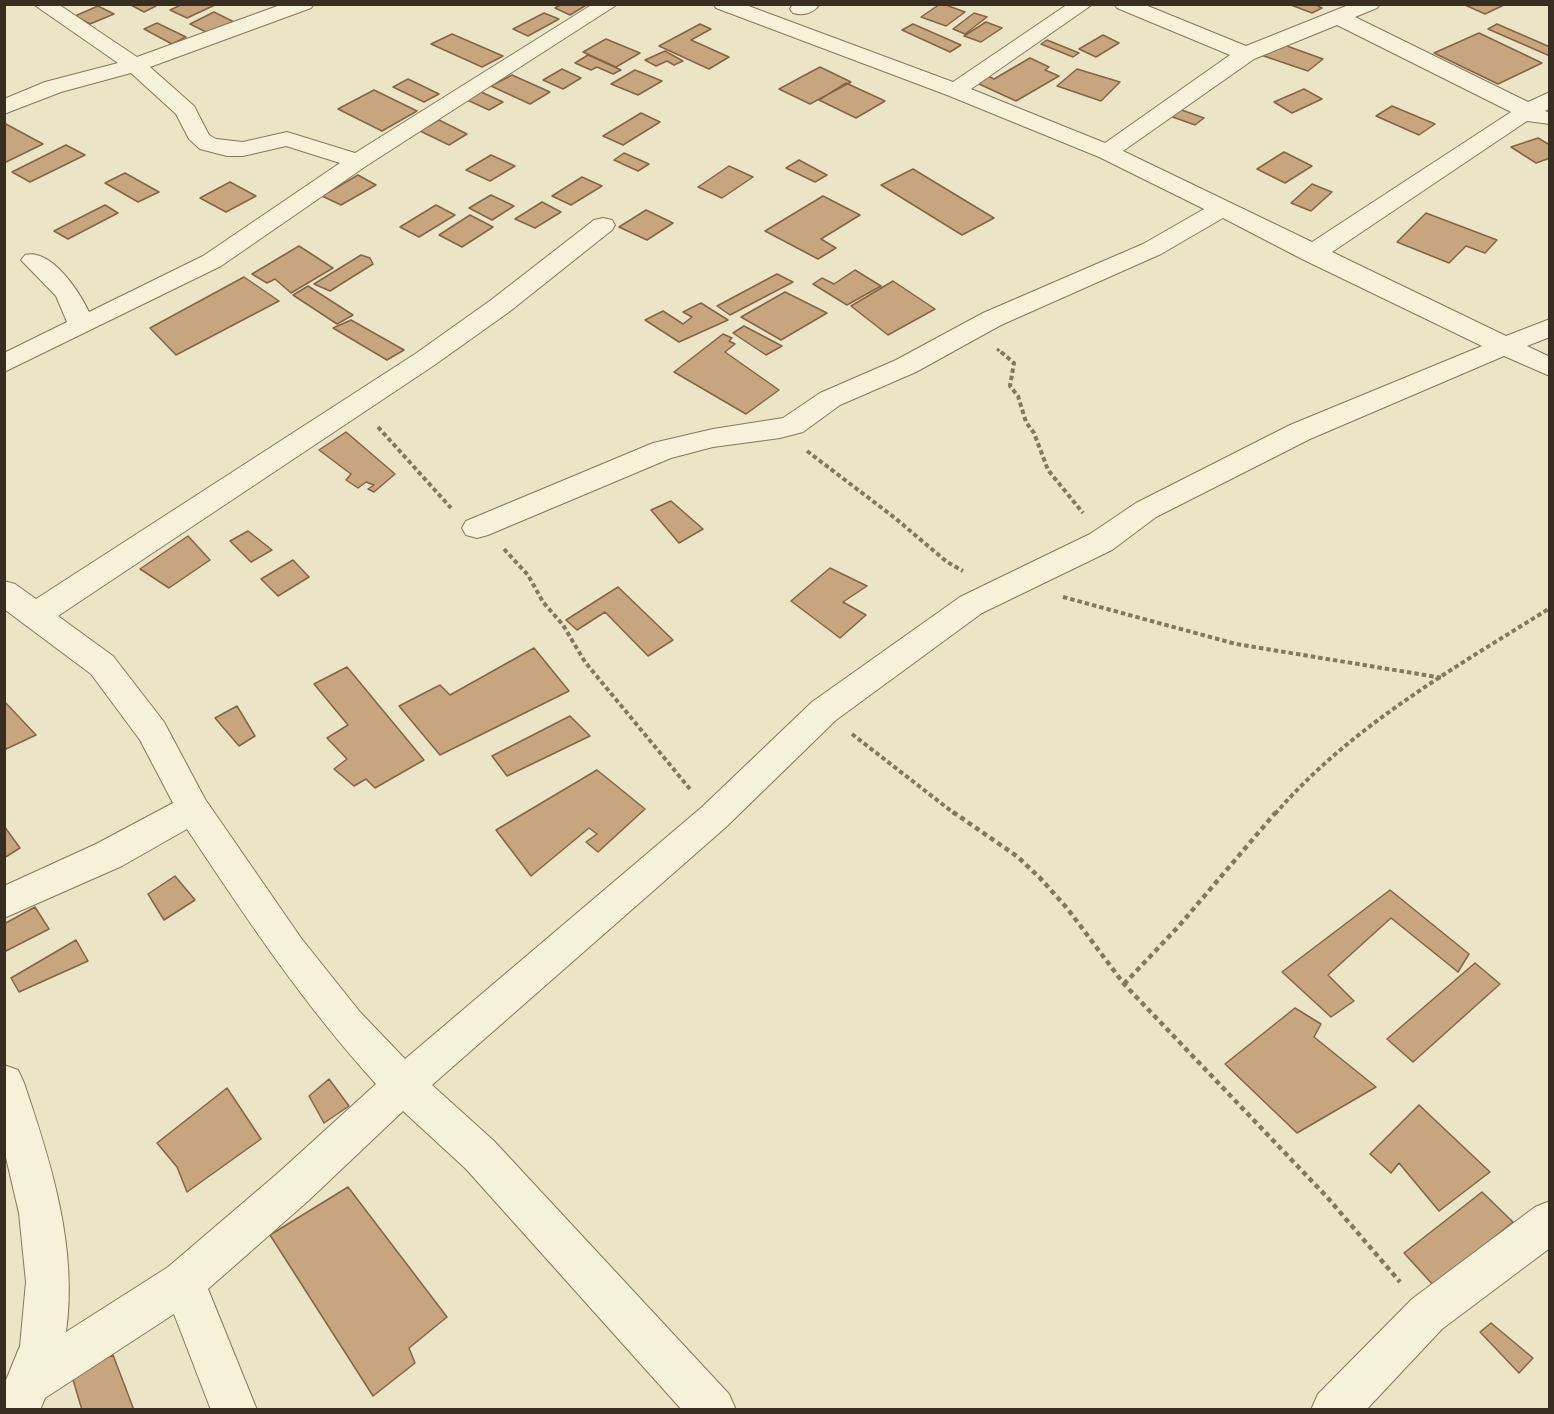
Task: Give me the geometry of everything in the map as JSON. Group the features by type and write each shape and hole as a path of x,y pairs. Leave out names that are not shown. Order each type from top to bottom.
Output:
{"street":[{"path":"43,4 135,65 186,111 200,139 208,144 227,149 243,149 287,139 307,143 358,161"},
{"path":"254,4 273,16"},
{"path":"4,107 61,84 135,65 304,4"},
{"path":"4,364 212,261 358,161 608,4"},
{"path":"723,4 802,12 955,90 1107,152 1220,210 1550,368"},
{"path":"955,90 1083,4"},
{"path":"1124,4 1246,54"},
{"path":"1107,152 1246,54 1370,4"},
{"path":"1338,17 1550,122"},
{"path":"1311,254 1362,223 1475,143 1550,99"},
{"path":"477,528 663,450 714,438 780,429 802,420 830,399 906,366 972,328 1152,249 1220,210"},
{"path":"37,614 358,403 500,306 603,225"},
{"path":"34,260 67,293 82,326"},
{"path":"23,1396 183,1282 293,1187 403,1085 714,817 824,711 971,605 1011,583 1101,542 1146,510 1300,432 1550,327"},
{"path":"4,591 102,665 152,731 193,809 288,950 346,1024 403,1085 480,1155 713,1410"},
{"path":"4,903 109,855 193,809"},
{"path":"4,1083 25,1150 44,1240 48,1275 48,1307 42,1346 23,1396"},
{"path":"1334,1410 1427,1314 1550,1222"},
{"path":"183,1282 234,1410"}],"path":[{"path":"972,328 1014,363 1010,386 1018,396 1026,422 1034,433 1048,470 1077,505 1101,542"},
{"path":"358,403 413,469 453,511 504,549 528,575 543,602 563,625 585,662 714,817"},
{"path":"780,429 895,518 947,562 963,571 1236,644 1443,678"},
{"path":"1124,984 1185,919 1305,779 1401,702 1443,678 1550,608"},
{"path":"824,711 942,805 1018,857 1040,878 1067,908 1124,984 1327,1197 1427,1314"}],"building":[{"path":"129,4 152,4 156,6 144,12"},
{"path":"183,4 217,4 187,18 170,10"},
{"path":"562,4 588,4 570,15 555,8"},
{"path":"940,4 965,12 946,26 921,17"},
{"path":"1314,4 1322,8 1312,13 1291,5"},
{"path":"1463,4 1506,4 1485,14"},
{"path":"98,6 114,14 90,24 75,16"},
{"path":"214,12 238,24 214,36 190,24"},
{"path":"544,13 559,19 528,36 513,29"},
{"path":"974,13 987,17 965,34 953,29"},
{"path":"986,22 1002,28 981,42 964,36"},
{"path":"157,23 186,37 172,44 144,29"},
{"path":"700,24 711,29 691,40 729,57 709,69 659,46"},
{"path":"913,24 961,45 950,52 902,30"},
{"path":"1497,24 1550,47 1550,56 1488,29"},
{"path":"1479,33 1542,63 1498,84 1434,53"},
{"path":"452,34 503,56 482,67 431,44"},
{"path":"1103,35 1119,43 1096,57 1079,49"},
{"path":"606,39 640,53 616,67 583,52"},
{"path":"1047,40 1079,53 1073,57 1041,44"},
{"path":"1273,41 1323,59 1308,71 1258,54"},
{"path":"665,51 683,61 674,65 667,61 656,66 645,60"},
{"path":"588,55 621,70 613,74 597,67 591,70 575,63"},
{"path":"1030,58 1049,67 1045,70 1059,76 1016,101 966,78 978,71 994,79"},
{"path":"820,67 851,82 810,104 779,89"},
{"path":"562,69 581,78 563,89 543,80"},
{"path":"1077,69 1120,82 1101,101 1057,86"},
{"path":"635,70 662,81 638,95 611,84"},
{"path":"512,75 550,92 530,104 491,86"},
{"path":"408,79 439,94 424,102 393,87"},
{"path":"846,83 885,101 856,118 819,100"},
{"path":"1304,89 1322,99 1292,113 1274,102"},
{"path":"374,90 417,111 382,131 338,109"},
{"path":"479,91 503,102 489,110 465,99"},
{"path":"1392,106 1435,124 1419,135 1376,116"},
{"path":"1179,109 1204,118 1195,125 1170,116"},
{"path":"641,113 660,122 623,145 603,136"},
{"path":"439,120 467,134 449,145 420,131"},
{"path":"4,123 43,144 4,163"},
{"path":"1538,138 1550,145 1550,158 1536,163 1511,147"},
{"path":"66,145 85,155 30,182 12,172"},
{"path":"1284,152 1312,166 1285,183 1257,169"},
{"path":"624,153 649,164 638,171 614,160"},
{"path":"491,155 515,166 490,181 466,170"},
{"path":"799,160 827,175 815,182 786,168"},
{"path":"729,166 753,177 722,198 698,187"},
{"path":"913,169 994,218 962,235 881,185"},
{"path":"125,173 159,192 138,202 105,183"},
{"path":"358,175 376,185 341,205 322,196"},
{"path":"582,177 602,186 571,205 552,196"},
{"path":"230,182 256,196 226,212 200,198"},
{"path":"1312,184 1332,192 1311,211 1291,203"},
{"path":"491,195 514,206 492,220 469,208"},
{"path":"823,196 860,215 821,239 836,248 818,259 765,231"},
{"path":"542,202 561,212 535,228 515,219"},
{"path":"105,205 118,213 68,239 54,231"},
{"path":"436,205 455,215 419,237 400,227"},
{"path":"646,210 673,223 647,240 619,227"},
{"path":"1426,213 1497,240 1485,253 1466,246 1449,263 1397,242"},
{"path":"470,215 493,227 462,247 439,235"},
{"path":"299,246 333,268 291,293 275,279 267,283 252,274"},
{"path":"361,255 370,258 373,264 330,291 314,284"},
{"path":"855,270 881,286 847,305 813,284 822,278 834,284"},
{"path":"777,274 793,282 730,315 717,306"},
{"path":"244,277 279,301 176,355 150,328"},
{"path":"893,281 935,309 888,335 851,306"},
{"path":"308,286 353,315 337,324 293,295"},
{"path":"785,292 827,313 781,340 741,317"},
{"path":"701,303 728,320 679,342 645,320 663,311 683,324 692,317 683,312"},
{"path":"351,320 404,350 387,360 333,328"},
{"path":"744,326 782,346 766,355 733,333"},
{"path":"723,334 732,338 729,341 735,344 725,352 779,390 746,414 674,372"},
{"path":"346,432 395,474 374,492 368,489 374,485 366,482 358,488 346,480 351,474 319,450"},
{"path":"671,501 703,529 679,543 651,510"},
{"path":"248,531 272,550 251,562 230,541"},
{"path":"188,536 210,560 169,588 140,569"},
{"path":"293,560 309,577 278,596 261,579"},
{"path":"830,568 867,586 843,602 866,615 840,638 791,601"},
{"path":"618,587 673,640 648,656 605,612 577,630 566,620"},
{"path":"534,648 569,691 440,755 399,706 440,685 450,695"},
{"path":"347,667 424,760 375,788 366,779 354,786 334,769 347,759 327,738 348,725 314,684"},
{"path":"4,701 36,735 4,750"},
{"path":"237,706 255,736 239,746 215,718"},
{"path":"570,716 590,736 507,776 492,756"},
{"path":"597,770 645,809 598,852 586,842 597,834 589,828 531,876 496,830"},
{"path":"4,826 20,848 4,858"},
{"path":"175,876 195,900 164,920 148,894"},
{"path":"1390,890 1469,954 1458,972 1391,918 1328,975 1354,1001 1331,1017 1282,972"},
{"path":"35,907 49,929 4,952 4,924"},
{"path":"76,940 88,961 19,992 11,978"},
{"path":"1475,963 1500,984 1413,1062 1387,1039"},
{"path":"1295,1008 1321,1024 1314,1037 1376,1087 1297,1133 1225,1064"},
{"path":"329,1079 349,1106 324,1123 309,1096"},
{"path":"227,1088 261,1139 187,1192 177,1167 157,1143"},
{"path":"1419,1105 1490,1172 1439,1211 1399,1163 1391,1173 1370,1154"},
{"path":"348,1187 447,1317 409,1348 415,1363 373,1396 270,1235"},
{"path":"1482,1192 1513,1222 1434,1286 1404,1253"},
{"path":"1491,1323 1533,1358 1519,1373 1480,1332"},
{"path":"113,1355 134,1410 82,1410 71,1373"}]}
